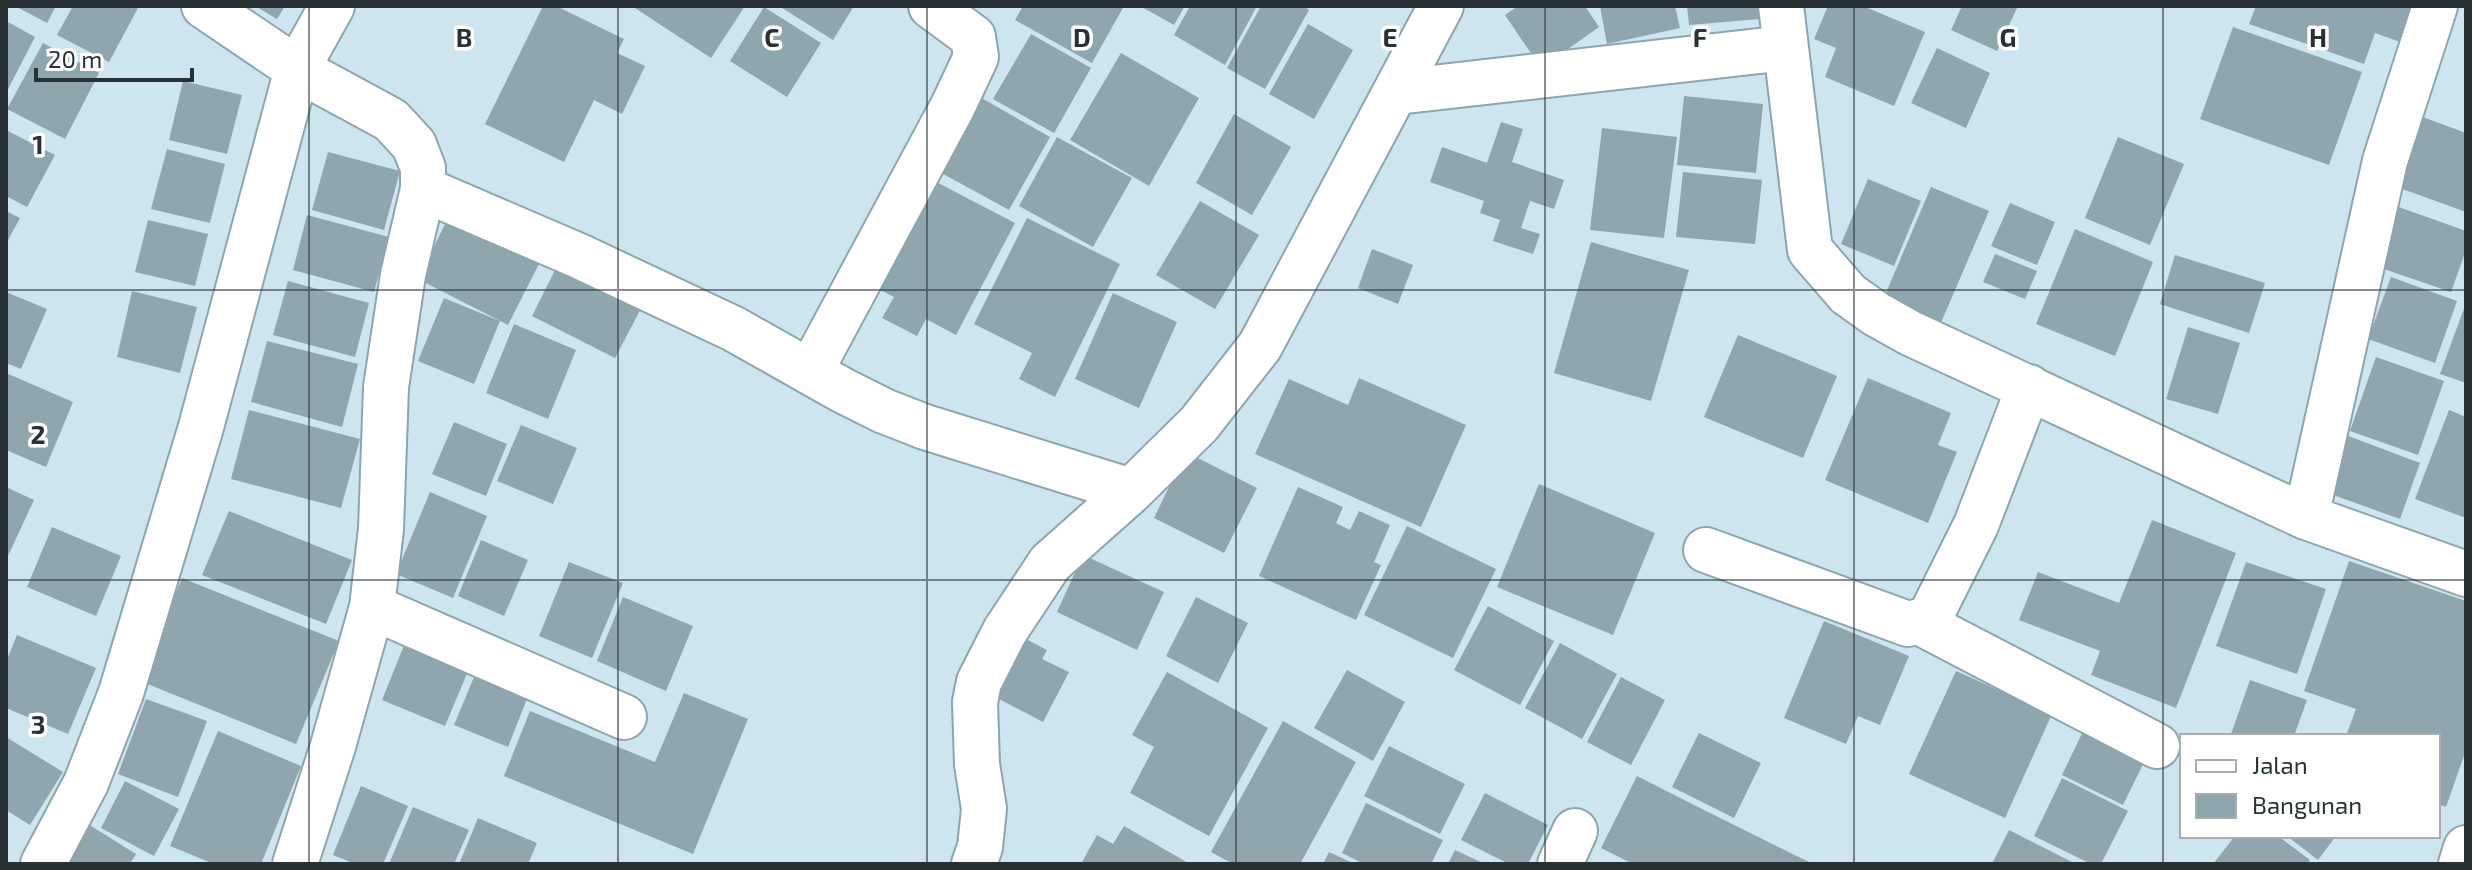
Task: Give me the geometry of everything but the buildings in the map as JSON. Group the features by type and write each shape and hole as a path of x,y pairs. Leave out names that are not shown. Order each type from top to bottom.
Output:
{"street":[{"path":"204,6 297,69 391,120 414,145 423,168 423,189 403,275 386,387 381,529 372,607 333,746 295,864"},
{"path":"43,864 86,783 121,693 201,427 297,69 332,6"},
{"path":"810,372 953,106 976,57 973,37 931,6"},
{"path":"974,864 980,847 984,809 977,764 975,702 982,675 1005,631 1050,563 1131,491 1199,424 1260,346 1441,6"},
{"path":"2306,517 2385,161 2435,6"},
{"path":"1397,92 1783,27 1810,250 1848,294 1910,333 2306,517 2466,574"},
{"path":"423,189 579,256 734,329 884,411 925,427 1131,491"},
{"path":"1706,550 1908,624 1929,619 1976,525 2029,387"},
{"path":"372,607 624,717"},
{"path":"1921,623 2157,746"},
{"path":"2461,864 2466,848"}]}
